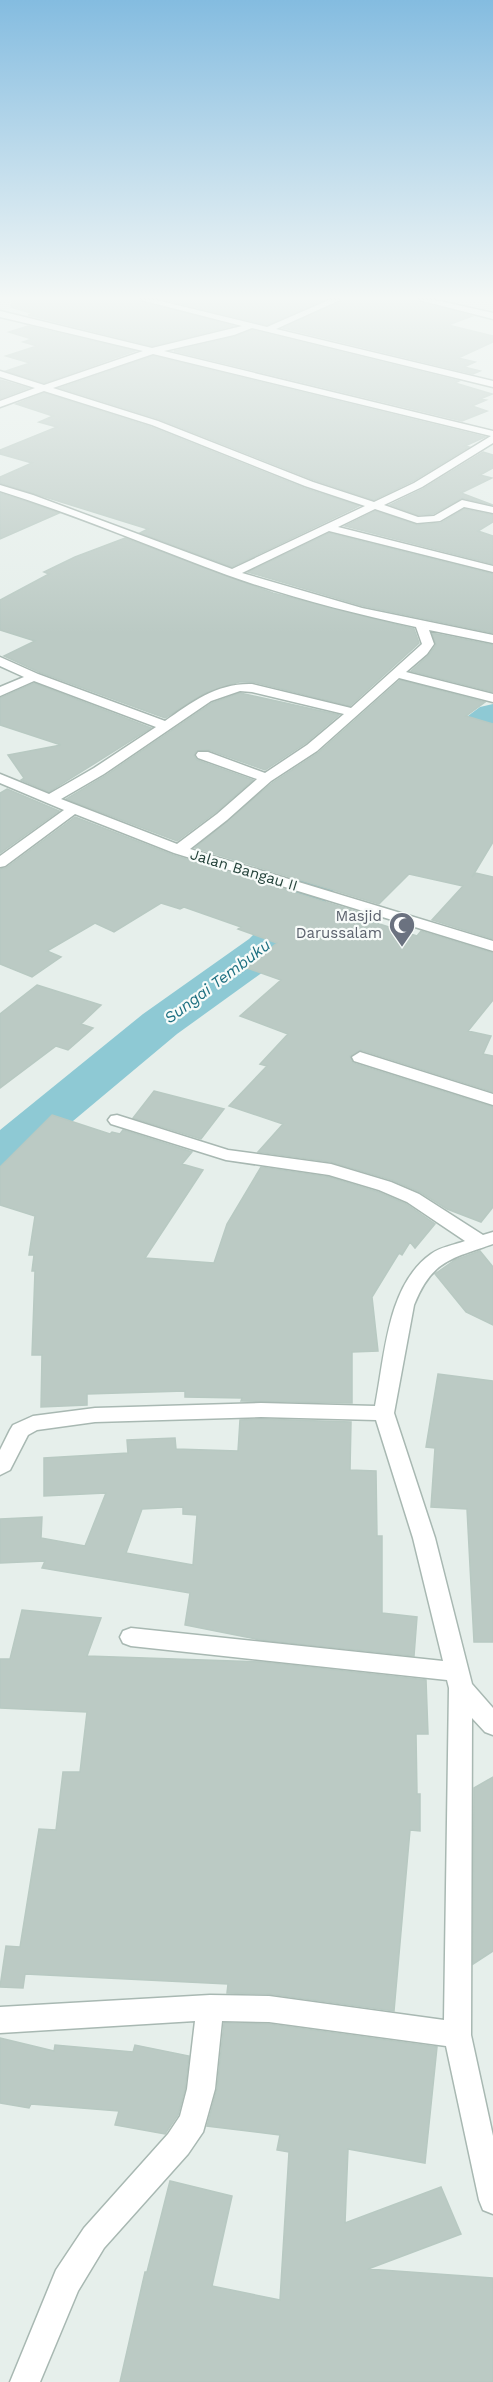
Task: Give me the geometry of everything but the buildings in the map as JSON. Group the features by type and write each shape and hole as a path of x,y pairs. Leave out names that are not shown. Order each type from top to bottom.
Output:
{"street":[{"path":"119,411 372,507 423,521 436,519 462,503 493,510"},
{"path":"399,411 493,434"},
{"path":"232,573 418,484 493,439"},
{"path":"0,488 75,512 276,588 421,626 493,639"},
{"path":"328,528 493,569"},
{"path":"179,850 222,817 266,778 312,748 397,674 428,644 421,626"},
{"path":"0,662 166,726"},
{"path":"397,674 493,698"},
{"path":"0,692 34,676"},
{"path":"50,799 99,771 221,690 235,686 252,688 354,712"},
{"path":"203,755 266,778"},
{"name":"Jalan Bangau II","path":"0,778 74,810 179,850 493,946"},
{"path":"0,863 74,810"},
{"path":"360,1057 493,1100"},
{"path":"117,1120 226,1155 331,1170 385,1186 413,1198 486,1240"},
{"path":"486,1240 440,1256 426,1267 411,1288 404,1305 384,1413 424,1538 459,1680 457,2035 493,2200"},
{"path":"0,1467 20,1430 33,1423 94,1415 238,1411 384,1413"},
{"path":"131,1637 332,1657 459,1680 493,1725"},
{"path":"0,2020 210,2008 269,2009 457,2035"},
{"path":"25,2382 67,2281 94,2238 178,2144 193,2122 201,2088 210,2008"}],"waterway":[{"name":"Sungai Tembuku","path":"427,765 493,715"},
{"name":"Sungai Tembuku","path":"0,1156 160,1024 265,949 298,914 312,888 363,832"}],"place":[{"name":"Masjid Darussalam","path":"402,948"}]}
